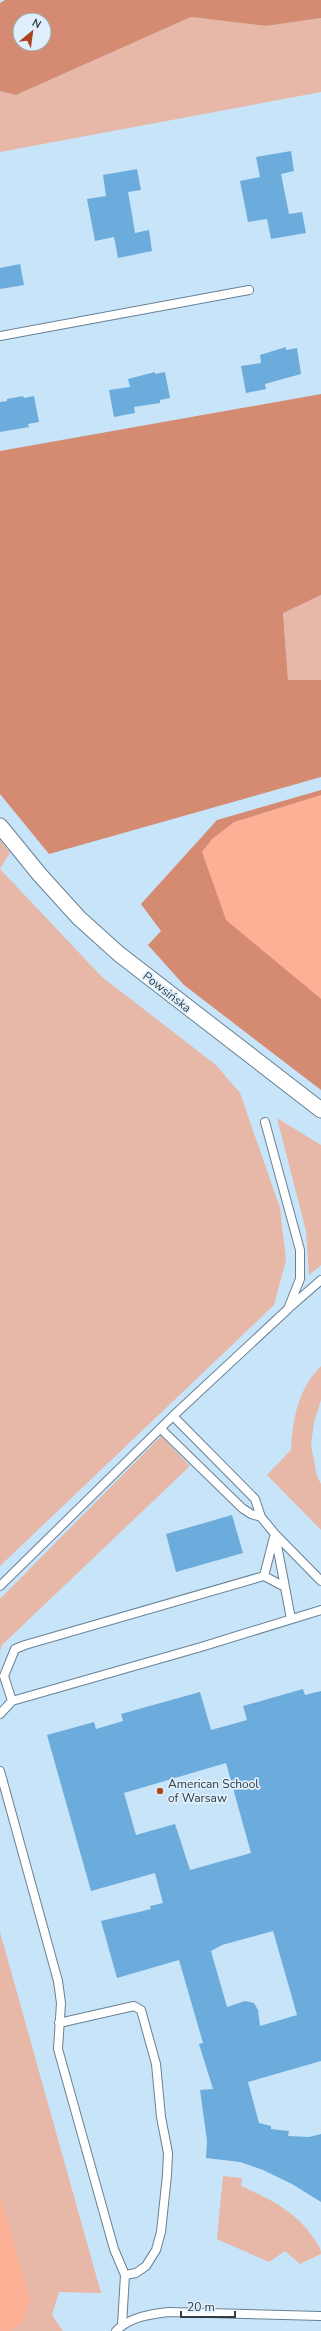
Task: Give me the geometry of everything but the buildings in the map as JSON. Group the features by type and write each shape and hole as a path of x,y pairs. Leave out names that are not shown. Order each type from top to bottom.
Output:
{"street":[{"name":"Powsińska","path":"0,826 79,918 119,954 321,1110"}],"lane":[{"path":"0,336 249,290"},
{"path":"265,1122 300,1250 300,1279 288,1309"},
{"path":"0,1586 173,1416 321,1280"},
{"path":"173,1416 255,1500 261,1517 275,1534 321,1581"},
{"path":"160,1429 242,1508 251,1514 261,1517"},
{"path":"264,1576 275,1534"},
{"path":"275,1534 291,1619"},
{"path":"12,1701 4,1676 15,1649 264,1576 285,1587"},
{"path":"0,1714 12,1701 201,1647 321,1610"},
{"path":"0,1771 58,1981 61,2003 58,2049 114,2249 125,2275 122,2325"},
{"path":"59,2023 134,2006 141,2010 156,2064 161,2117 168,2153 161,2232 156,2250 146,2266 136,2273 125,2275"},
{"path":"116,2331 122,2325 148,2315 169,2312 321,2316"}],"shaded area":[{"path":"5,0 321,0 321,18 266,26 191,17 16,95 0,91 0,3"},
{"path":"191,17 266,26 321,18 321,92 0,152 0,91 16,95"},
{"path":"321,394 321,595 283,613 288,680 321,680 321,777 49,854 0,794 0,451"},
{"path":"321,595 321,680 288,680 283,612"},
{"path":"321,790 321,1090 184,985 148,945 161,931 141,904 217,820"},
{"path":"321,795 321,999 226,920 202,852 212,839 234,822"},
{"path":"0,840 10,853 0,869"},
{"path":"0,869 102,977 216,1065 240,1093 280,1208 286,1260 274,1305 0,1566"},
{"path":"277,1118 321,1145 321,1265 309,1275 306,1231"},
{"path":"321,1366 321,1400 314,1422 311,1445 317,1476 321,1484 321,1530 267,1475 291,1450 293,1427 298,1405 307,1384"},
{"path":"161,1436 190,1466 2,1645 0,1651 0,1599"},
{"path":"0,1932 101,2293 59,2292 52,2315 63,2331 0,2331"},
{"path":"223,2176 242,2178 241,2186 272,2201 290,2213 313,2237 320,2247 321,2254 300,2264 285,2251 269,2262 217,2239"},
{"path":"0,2195 30,2299 23,2321 11,2331 0,2331"}],"place":[{"name":"American School of Warsaw","path":"160,1791"}]}
